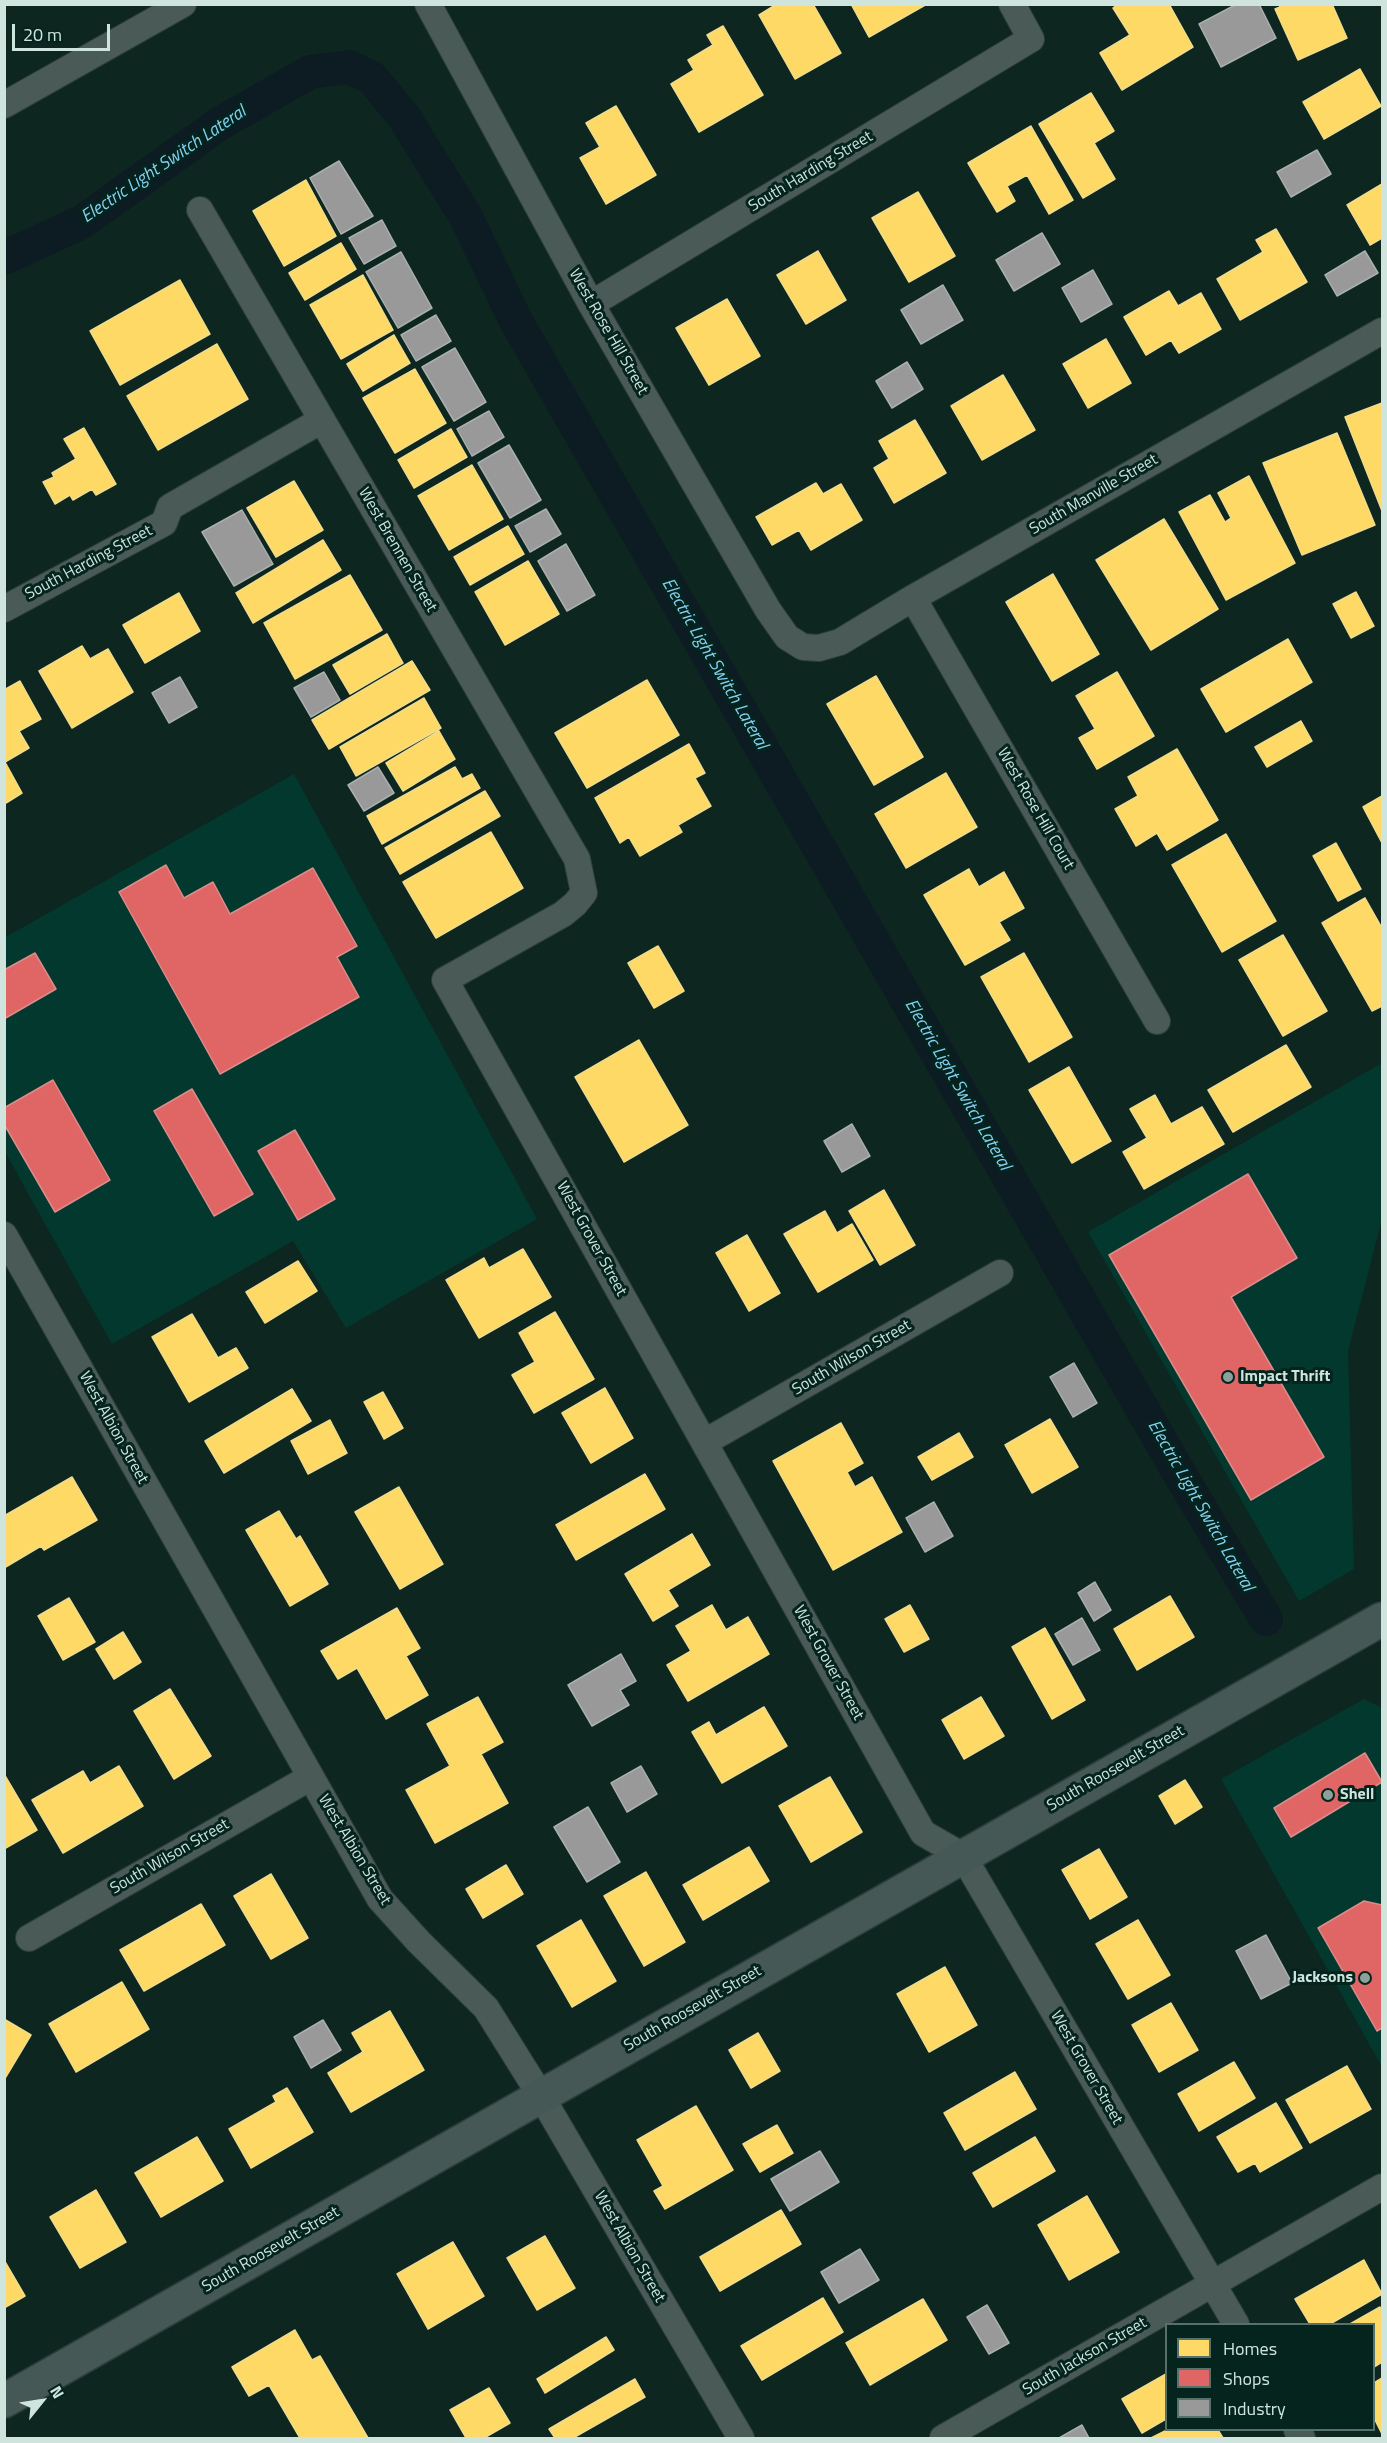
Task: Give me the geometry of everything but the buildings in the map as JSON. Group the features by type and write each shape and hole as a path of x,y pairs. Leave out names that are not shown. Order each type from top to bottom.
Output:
{"street":[{"path":"4,105 183,4"},
{"name":"West Rose Hill Street","path":"428,4 591,304 768,610 787,637 803,647"},
{"name":"South Harding Street","path":"591,304 1031,39 1012,4"},
{"name":"West Brennen Street","path":"200,210 577,859 584,893 563,914 445,980"},
{"name":"South Manville Street","path":"803,647 819,648 840,642 913,598 1383,331"},
{"name":"South Harding Street","path":"4,609 164,523 170,507 322,420"},
{"name":"West Rose Hill Court","path":"913,598 1157,1021"},
{"name":"West Grover Street","path":"445,980 923,1833 963,1856 1235,2323"},
{"name":"West Albion Street","path":"4,1235 380,1899 419,1942 486,2008 541,2096 741,2439"},
{"name":"South Wilson Street","path":"705,1442 1000,1273"},
{"name":"South Roosevelt Street","path":"4,2401 1383,1619"},
{"name":"South Wilson Street","path":"29,1938 311,1777"},
{"name":"South Jackson Street","path":"944,2439 1383,2187"}],"shaded area":[{"path":"294,774 537,1219 346,1328 293,1241 112,1344 5,1152 4,938"},
{"path":"1382,1063 1382,1219 1348,1351 1354,1569 1299,1601 1088,1232"},
{"path":"1364,1699 1382,1708 1382,2067 1221,1779"}],"waterway":[{"name":"Electric Light Switch Lateral","path":"4,258 82,222 219,124 310,72 349,67 372,78 404,117 466,217 516,321 1175,1466 1266,1619"}],"place":[{"name":"Impact Thrift","path":"1228,1377"},
{"name":"Shell","path":"1328,1795"},
{"name":"Jacksons","path":"1365,1978"}]}
